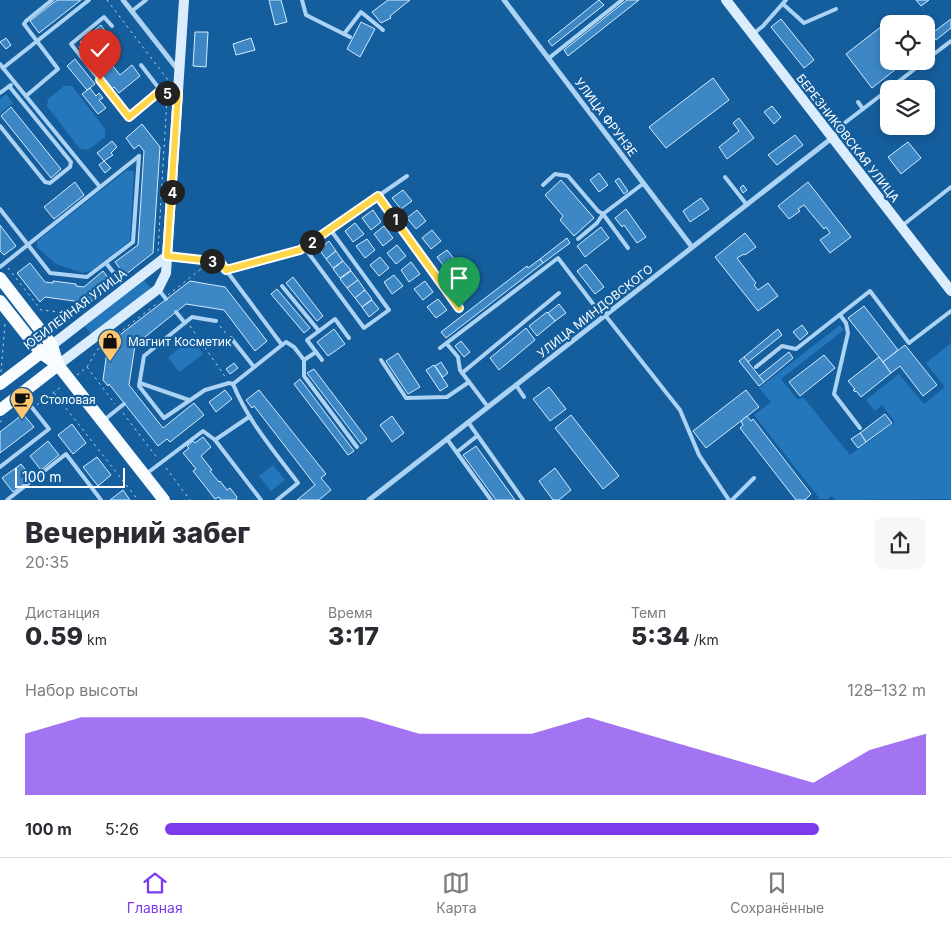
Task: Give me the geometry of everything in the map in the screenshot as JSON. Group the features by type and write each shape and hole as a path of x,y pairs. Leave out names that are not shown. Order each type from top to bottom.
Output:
{"main road":[{"path":"0,278 52,345 58,365"},
{"path":"0,301 40,353 58,365 164,500"},
{"name":"ЮБИЛЕЙНАЯ УЛИЦА","path":"0,384 52,345"},
{"path":"0,410 58,365"}],"street":[{"path":"123,0 180,72"},
{"path":"58,365 158,288 166,273 184,0"},
{"name":"УЛИЦА ФРУНЗЕ","path":"504,0 692,247"},
{"name":"БЕРЕЗНИКОВСКАЯ УЛИЦА","path":"726,0 951,291"},
{"name":"УЛИЦА МИНДОВСКОГО","path":"369,500 832,138"},
{"name":"ЮБИЛЕЙНАЯ УЛИЦА","path":"52,345 167,256"}],"lane":[{"path":"26,96 58,69 24,24 52,0"},
{"path":"4,68 89,0"},
{"path":"132,11 146,0"},
{"path":"302,0 306,15 350,37"},
{"path":"548,58 622,0"},
{"path":"753,34 785,2 804,23 836,9"},
{"path":"344,34 361,12 383,30"},
{"path":"112,26 104,17 71,44 129,117 160,91 178,93"},
{"path":"935,54 951,41"},
{"path":"0,64 100,187"},
{"path":"141,65 160,91"},
{"path":"901,80 914,70"},
{"path":"0,94 14,82"},
{"path":"0,126 45,182 50,183 71,164 9,86"},
{"path":"832,138 842,125 880,96"},
{"path":"858,102 863,109"},
{"path":"0,209 28,245 50,273 87,277 133,242 139,156 28,245 5,264 0,267"},
{"path":"543,185 555,174 568,176 598,211 603,214 628,248"},
{"path":"226,270 300,250 407,176"},
{"path":"725,177 747,205"},
{"path":"578,239 597,223 603,214 644,184"},
{"path":"901,226 951,187"},
{"path":"378,196 459,308"},
{"path":"304,247 364,328 389,310 330,229"},
{"path":"167,256 220,262 282,345"},
{"path":"440,348 558,258 680,410 698,456 731,500 754,478"},
{"path":"106,262 126,288"},
{"path":"282,286 319,331"},
{"path":"158,288 166,298"},
{"path":"756,367 782,346 796,349 870,291 910,343 951,310"},
{"path":"462,373 559,293"},
{"path":"176,312 186,322"},
{"path":"840,315 846,323 848,332 834,394 860,428"},
{"path":"216,321 192,317 144,356 139,386 164,418 205,390 231,383 286,342 294,346 304,360 304,376 357,447"},
{"path":"322,360 307,340 335,319 349,338"},
{"path":"229,337 254,367"},
{"path":"447,344 458,357 460,370 488,406"},
{"path":"304,360 316,352"},
{"path":"382,360 406,398 447,398 469,382"},
{"path":"140,383 189,400"},
{"path":"231,383 249,417 298,483 277,500"},
{"path":"516,385 524,397"},
{"path":"136,394 142,390"},
{"path":"0,467 49,429 21,394"},
{"path":"102,421 124,404"},
{"path":"215,440 249,417"},
{"path":"468,422 523,500"},
{"path":"145,475 203,430 215,440 261,500"},
{"path":"457,452 478,436"},
{"path":"447,439 491,500"},
{"path":"7,500 66,454 101,500"}],"path":[{"path":"107,0 168,80"},
{"path":"5,264 41,310"},
{"path":"32,409 87,367 97,350 201,269"},
{"path":"186,322 231,383"},
{"path":"0,374 5,323"},
{"path":"220,326 229,337"},
{"path":"87,367 190,500"},
{"path":"54,393 138,500"}],"shaded area":[{"path":"64,86 72,86 105,129 105,137 88,150 80,149 47,106 48,99"},
{"path":"6,94 13,103 0,114 0,99"},
{"path":"127,170 134,171 130,241 91,271 83,273 56,264 37,247 37,241"},
{"path":"144,280 152,290 92,335 85,326"},
{"path":"840,325 844,330 781,379 798,400 803,397 850,455 895,422 882,405 875,411 866,400 899,374 924,404 945,387 926,363 951,343 951,499 835,500 832,496 827,499 820,499 754,415 771,402 759,388"},
{"path":"192,339 203,354 179,372 168,357"},
{"path":"273,465 285,480 271,491 259,476"}],"building":[{"path":"57,0 81,0 39,33 30,21"},
{"path":"269,0 281,0 287,22 275,25"},
{"path":"388,0 410,0 390,16 391,18 381,23 372,12"},
{"path":"599,0 604,5 552,46 548,41"},
{"path":"627,0 639,0 568,56 564,50"},
{"path":"916,0 929,0 921,6"},
{"path":"781,19 814,60 804,68 771,27"},
{"path":"951,19 951,28 936,40 935,31"},
{"path":"361,22 375,29 360,57 347,49"},
{"path":"101,25 109,36 97,46 120,75 132,65 140,76 119,93 114,87 112,89 79,47 82,45 80,42"},
{"path":"880,27 880,70 895,70 872,88 846,54"},
{"path":"195,32 208,32 206,67 193,66"},
{"path":"6,38 11,45 6,49 0,42"},
{"path":"251,38 255,50 236,55 233,44"},
{"path":"75,59 95,84 87,90 67,66"},
{"path":"713,78 729,100 666,148 649,127"},
{"path":"90,88 96,96 99,93 103,98 99,100 106,108 98,114 82,94"},
{"path":"772,106 781,117 774,124 764,112"},
{"path":"11,107 61,169 51,178 1,116"},
{"path":"739,118 754,138 727,159 719,147 739,131 733,123"},
{"path":"142,124 160,147 153,253 125,275 115,262 138,245 144,151 139,145 134,149 126,138"},
{"path":"795,135 803,145 777,165 768,155"},
{"path":"112,141 117,147 111,153 113,155 104,161 97,153"},
{"path":"908,142 921,158 901,174 888,157"},
{"path":"104,161 111,168 105,173 99,165"},
{"path":"599,173 608,185 599,192 590,180"},
{"path":"619,178 628,191 624,194 615,181"},
{"path":"561,180 594,218 574,236 560,220 563,216 545,195"},
{"path":"75,182 84,195 54,219 44,207"},
{"path":"808,182 851,237 830,253 820,240 830,233 826,227 824,229 804,205 798,209 800,211 789,219 778,206"},
{"path":"743,185 747,190 743,193 740,188"},
{"path":"403,190 412,201 401,209 392,198"},
{"path":"701,198 709,209 690,222 683,211"},
{"path":"626,209 646,237 637,243 624,225 622,227 615,218"},
{"path":"373,210 381,222 371,230 362,218"},
{"path":"417,210 426,221 416,229 407,218"},
{"path":"355,223 364,234 353,242 345,231"},
{"path":"0,225 16,246 4,255 0,251"},
{"path":"384,226 393,238 383,246 374,234"},
{"path":"601,227 609,238 585,257 577,246"},
{"path":"432,230 441,241 431,249 422,238"},
{"path":"745,233 756,247 737,258 756,283 754,285 758,290 768,283 778,296 758,311 715,257"},
{"path":"567,238 570,243 543,263 540,259"},
{"path":"367,239 375,250 365,258 356,246"},
{"path":"329,241 336,251 326,259 319,249"},
{"path":"397,245 406,256 396,264 387,253"},
{"path":"447,250 456,261 446,269 437,257"},
{"path":"336,251 343,261 333,268 326,259"},
{"path":"380,257 389,268 379,276 370,265"},
{"path":"540,259 543,263 446,338 441,332 527,266 528,268"},
{"path":"343,261 351,270 340,278 333,269"},
{"path":"411,262 420,274 409,282 401,270"},
{"path":"30,263 45,282 53,283 53,281 84,287 103,271 113,284 84,307 81,302 45,297 40,302 17,273"},
{"path":"586,264 604,287 595,294 577,271"},
{"path":"351,271 358,280 347,288 340,279"},
{"path":"462,271 471,283 461,290 452,279"},
{"path":"394,275 403,286 392,294 384,282"},
{"path":"293,277 323,316 317,321 286,283"},
{"path":"358,280 365,290 355,298 347,288"},
{"path":"190,281 225,287 267,341 255,351 224,310 186,304 135,345 129,385 163,428 194,403 204,415 170,442 167,439 158,446 109,384 108,386 103,380 108,344"},
{"path":"425,281 433,292 423,300 414,289"},
{"path":"277,289 310,328 304,333 271,294"},
{"path":"365,290 372,299 362,307 355,298"},
{"path":"438,299 447,310 436,318 427,307"},
{"path":"372,300 379,309 369,317 362,307"},
{"path":"559,304 566,313 555,321 548,313"},
{"path":"864,306 898,350 883,362 848,318"},
{"path":"547,312 555,321 537,336 529,326"},
{"path":"802,325 808,333 800,340 793,332"},
{"path":"526,328 535,340 499,370 490,358"},
{"path":"334,329 345,344 328,356 317,342"},
{"path":"778,329 782,335 748,362 744,357"},
{"path":"461,341 470,352 464,357 455,346"},
{"path":"905,345 937,385 923,396 900,366 891,373 883,362"},
{"path":"789,352 793,358 764,382 759,376"},
{"path":"398,353 420,387 408,394 386,361"},
{"path":"824,355 835,368 800,396 789,382"},
{"path":"744,357 764,382 759,386 739,361"},
{"path":"879,357 891,373 861,397 853,390 855,389 848,381"},
{"path":"441,362 448,373 443,377 435,366"},
{"path":"234,363 238,368 230,374 226,369"},
{"path":"434,365 448,386 440,391 426,370"},
{"path":"314,369 367,439 361,444 307,373"},
{"path":"300,379 354,451 348,455 294,384"},
{"path":"549,387 566,409 550,421 533,399"},
{"path":"225,390 232,399 216,412 209,402"},
{"path":"259,390 326,474 321,478 331,490 319,500 297,500 315,485 254,406 252,408 246,400"},
{"path":"746,390 759,407 706,448 693,431"},
{"path":"23,414 34,427 0,453 0,432"},
{"path":"885,414 892,423 866,442 860,433"},
{"path":"571,415 619,476 603,489 555,428"},
{"path":"392,416 404,433 392,442 380,425"},
{"path":"747,416 751,421 753,419 811,494 805,500 796,500 740,428 743,425 741,421"},
{"path":"72,424 86,443 73,454 58,435"},
{"path":"860,433 866,442 858,448 851,439"},
{"path":"203,437 211,447 201,456 219,482 227,490 230,488 237,497 236,500 221,500 219,497 215,499 193,471 196,469 183,453 193,441 195,443"},
{"path":"48,441 59,455 41,470 30,456"},
{"path":"476,446 515,500 496,500 463,455"},
{"path":"97,457 111,475 98,486 83,467"},
{"path":"21,464 32,478 13,492 2,478"},
{"path":"555,468 571,490 559,500 553,500 539,481"},
{"path":"123,490 130,500 110,500"}],"place":[{"name":"Магнит Косметик","path":"110,362"},
{"name":"Столовая","path":"22,420"}],"route":[{"path":"100,80 129,117 160,91 178,93 167,256 220,262 226,270 300,250 378,196 459,308"}]}
